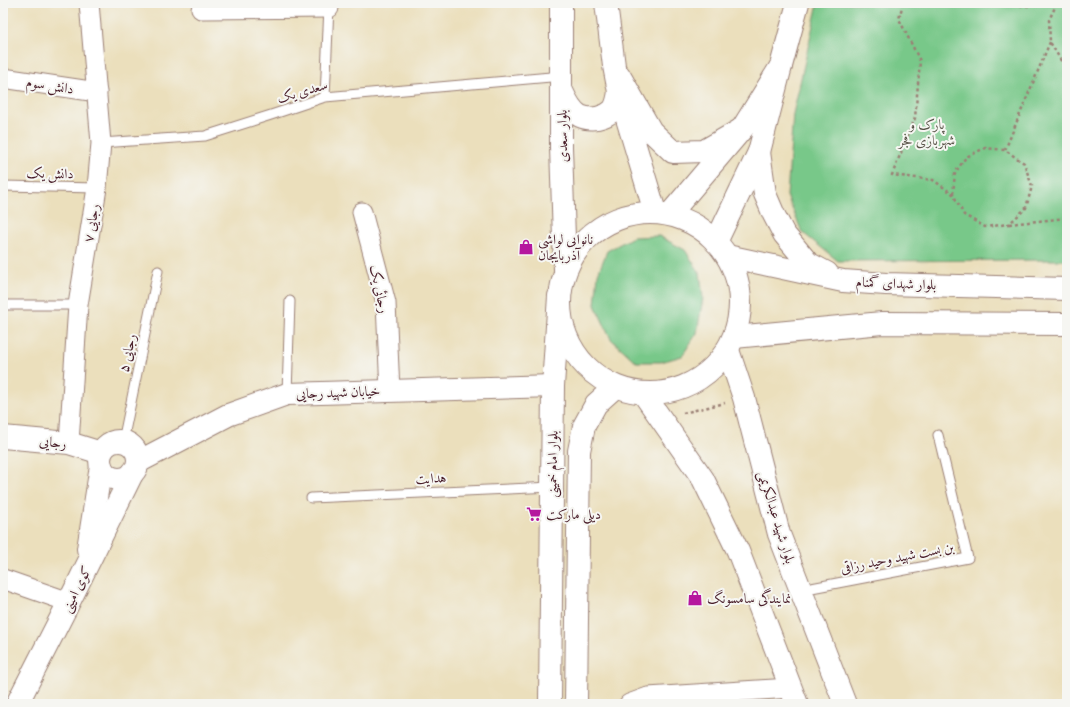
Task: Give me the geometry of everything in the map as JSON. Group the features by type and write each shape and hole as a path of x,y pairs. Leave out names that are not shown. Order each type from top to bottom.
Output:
{"main road":[{"name":"بلوار سعدی","path":"561,3 565,269"},
{"path":"606,3 619,92 662,213"},
{"path":"722,249 760,152 798,3"},
{"path":"614,66 651,131 673,152 704,151 742,129"},
{"path":"662,213 742,129 781,66"},
{"path":"562,83 568,104 574,111 589,119 606,115 612,110 617,102 619,92"},
{"path":"760,152 765,194 784,234 808,263 843,281"},
{"path":"662,213 687,220 703,229 722,249 738,282 740,310 731,343 712,369 691,383 668,392 643,393 615,387 591,372 572,351 562,324 559,296 565,269 580,244 601,226 627,214 662,213"},
{"name":"بلوار شهدای گمنام","path":"722,249 843,281 886,284 1067,288"},
{"name":"بلوار امام خمینی","path":"550,704 553,386 559,296"},
{"path":"731,343 810,329 882,323 1067,324"},
{"name":"بلوار شهید عبدالکریمی","path":"731,343 779,534 845,704"},
{"name":"خیابان شهید رجایی","path":"136,467 228,415 287,394 553,386"},
{"name":"بلوار امام خمینی","path":"576,704 579,451 584,426 596,404 615,387"},
{"path":"643,393 703,479 738,551 794,696"},
{"name":"رجایی","path":"3,437 69,443 101,459"},
{"path":"85,571 101,459 104,447 116,440 123,441 129,443 135,448 138,455 136,467 128,476 122,478 109,476 104,471 101,459"},
{"name":"کوی امینی","path":"17,704 136,467"}],"street":[{"name":"رجایی ۷","path":"69,443 78,305 98,188 101,143 89,3"},
{"path":"201,9 329,6"},
{"name":"دانش سوم","path":"3,78 97,92"},
{"name":"رجائی یک","path":"362,212 386,304 390,391"},
{"path":"3,579 69,602"},
{"path":"538,704 551,679"},
{"path":"629,704 648,697 794,696"}],"lane":[{"path":"325,97 329,6"},
{"name":"سعدی یک","path":"101,143 204,136 325,97 562,83"},
{"name":"دانش یک","path":"3,186 98,188"},
{"name":"رجایی ۵","path":"123,441 158,271"},
{"path":"287,394 290,301"},
{"path":"3,305 78,305"},
{"name":"بن بست شهید وحید رزاقی","path":"801,590 968,558 938,434"},
{"name":"هدایت","path":"311,498 552,486"}],"path":[{"path":"903,3 899,19 920,61 915,118 892,175 933,180 953,194 964,215 985,227 1067,218"},
{"path":"1003,3 1004,5 1032,6 1043,3"},
{"path":"1005,150 1050,42 1049,20 1057,3"},
{"path":"1050,42 1063,64 1067,66"},
{"path":"953,194 955,173 966,157 985,148 1005,150 1024,163 1032,186 1026,208 1009,224"},
{"path":"661,419 744,398"}],"green space":[{"name":"پارک و شهربازی فجر","path":"818,3 1067,3 1067,260 838,261 802,232 787,196 793,114"},
{"path":"659,236 685,250 700,273 703,298 697,333 682,356 661,362 636,362 611,339 595,305 598,274 607,251 633,237"}],"place":[{"name":"نانوایی لواشی آذربایجان","path":"526,247"},
{"name":"دیلی مارکت","path":"534,514"},
{"name":"نمایندگی سامسونگ","path":"695,598"}]}
